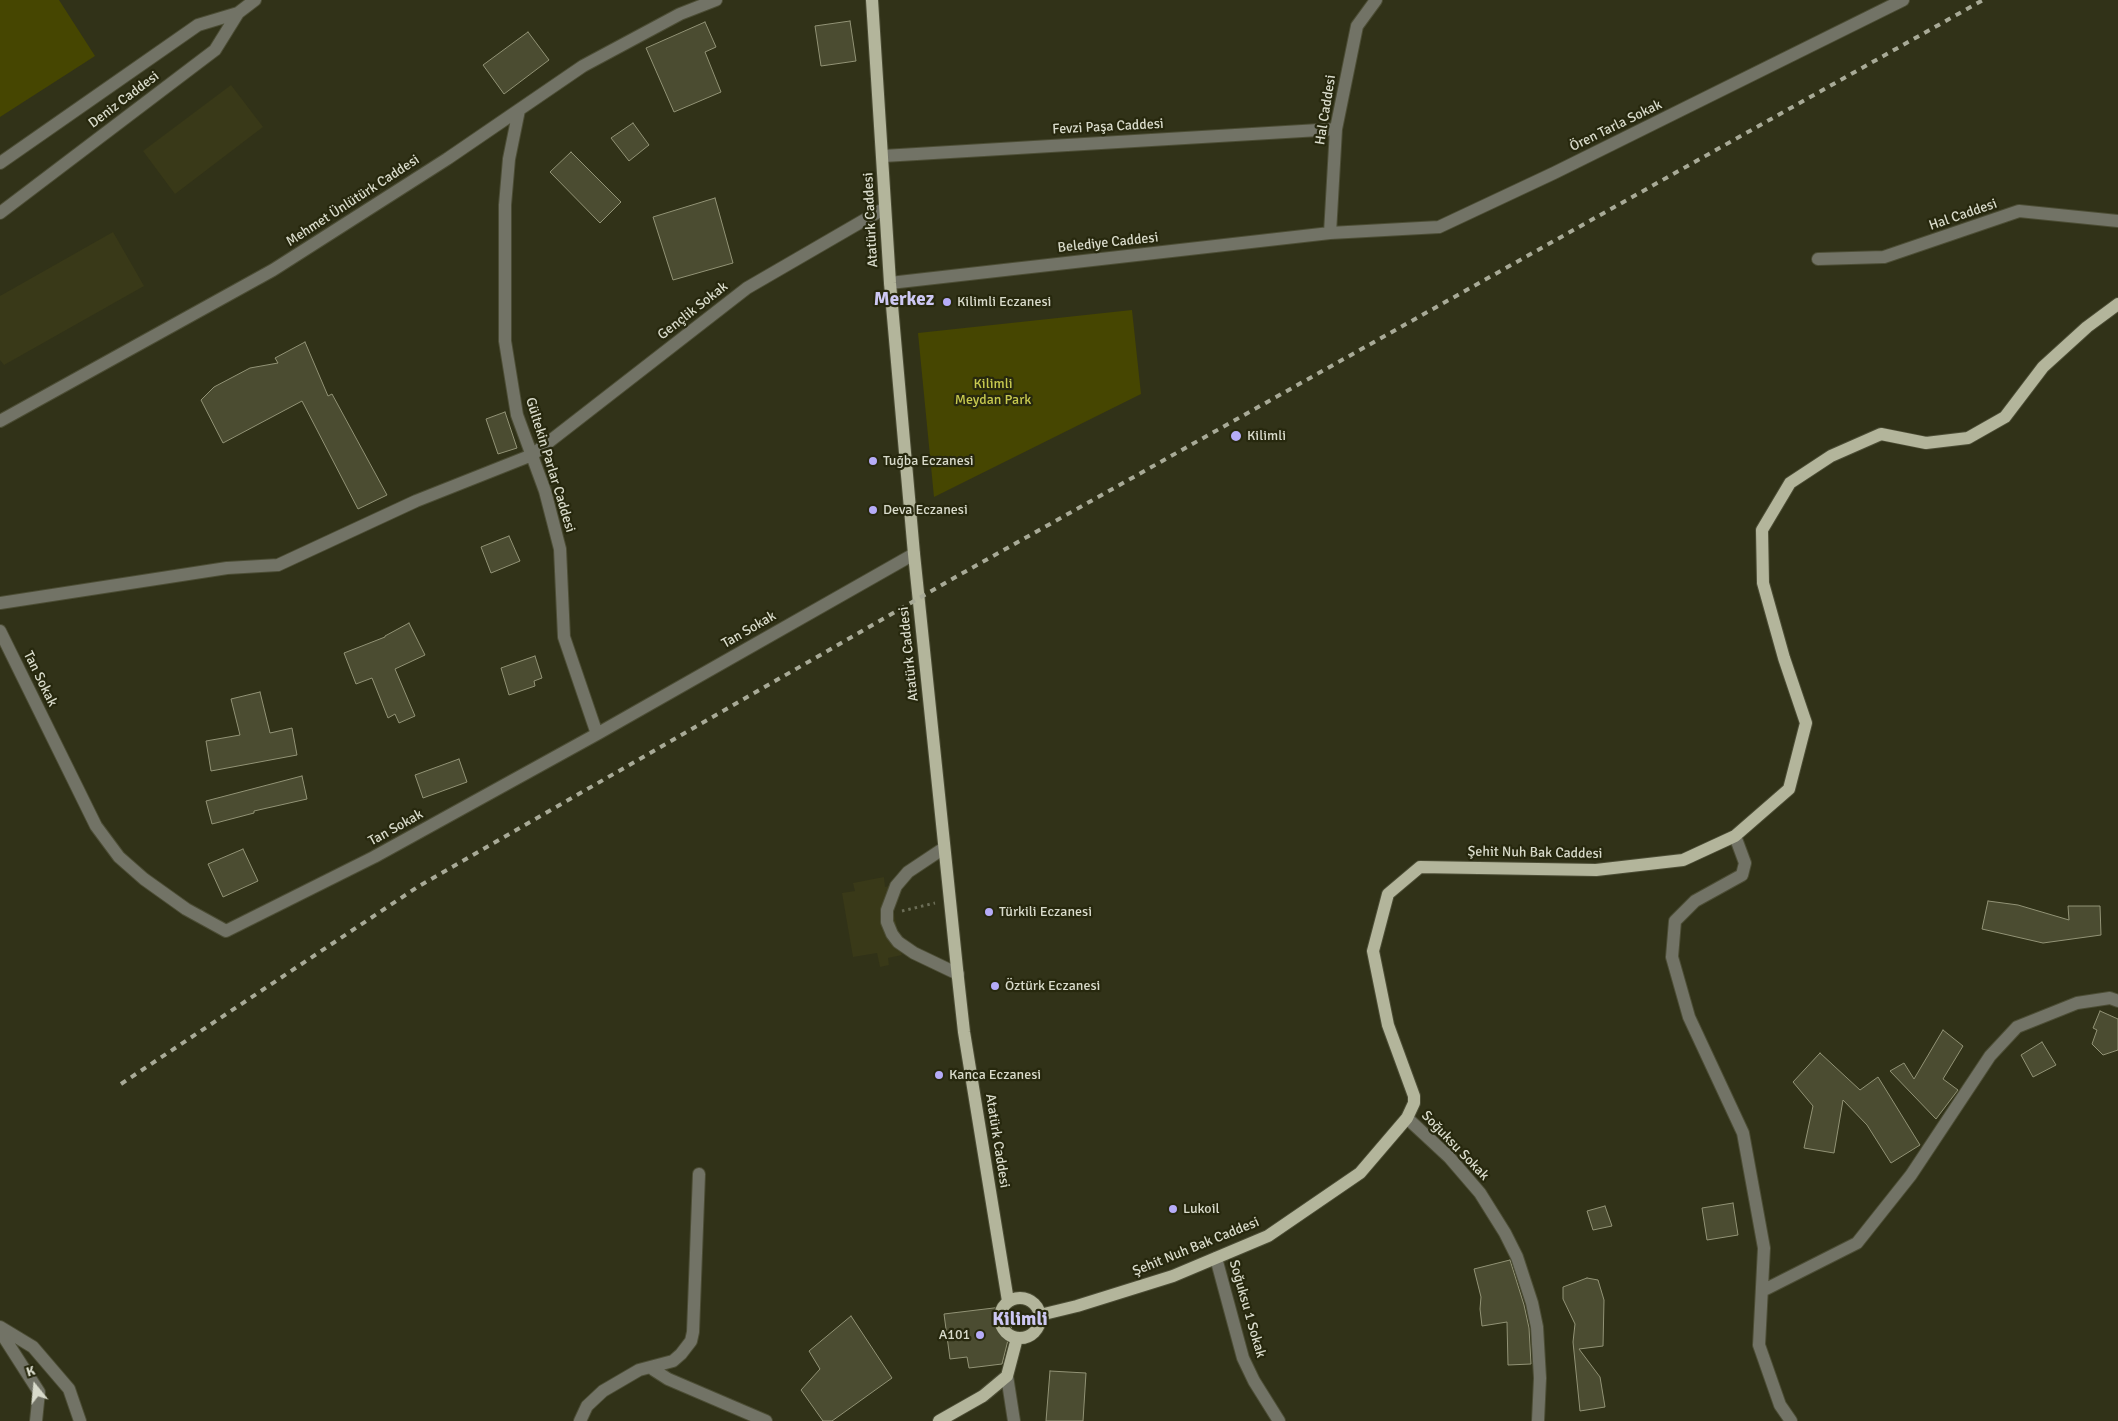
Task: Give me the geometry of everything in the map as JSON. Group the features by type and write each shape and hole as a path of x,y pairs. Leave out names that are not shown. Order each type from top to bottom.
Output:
{"main road":[{"name":"Atatürk Caddesi","path":"872,0 890,283 914,554 944,848 964,1032 1008,1302"},
{"name":"Şehit Nuh Bak Caddesi","path":"1040,1315 1077,1306 1173,1276 1268,1236 1360,1173 1408,1118 1414,1102 1414,1096 1388,1024 1373,951 1388,894 1420,867 1596,870 1683,860 1735,836 1789,789 1806,723 1784,658 1763,583 1762,530 1790,483 1831,456 1881,434 1926,443 1968,438 2005,417 2043,368 2088,327 2118,304"},
{"path":"1015,1298 1029,1300 1034,1304 1040,1315 1039,1327 1035,1332 1024,1338 1017,1338 1006,1332 1000,1320 1004,1307 1015,1298"},
{"path":"939,1421 983,1396 1007,1376 1017,1338"}],"street":[{"name":"Deniz Caddesi","path":"0,213 215,50 238,12 255,0"},
{"name":"Mehmet Ünlütürk Caddesi","path":"0,421 273,270 447,159 583,66 680,14 716,0"},
{"name":"Hal Caddesi","path":"1330,233 1336,129 1357,26 1376,0"},
{"name":"Ören Tarla Sokak","path":"1330,233 1440,227 1554,173 1903,0"},
{"path":"0,163 198,25 238,12"},
{"name":"Gültekin Parlar Caddesi","path":"519,110 509,159 504,205 505,341 517,416 545,491 560,549 564,637 597,734"},
{"name":"Fevzi Paşa Caddesi","path":"883,156 1336,129"},
{"name":"Gençlik Sokak","path":"0,603 227,568 278,565 416,502 532,455 747,288 884,208"},
{"name":"Hal Caddesi","path":"1818,259 1884,257 2019,212 2118,221"},
{"name":"Belediye Caddesi","path":"890,283 1330,233"},
{"name":"Tan Sokak","path":"0,631 96,826 119,857 144,879 186,909 226,931 374,857 597,734 914,554"},
{"path":"1735,836 1744,864 1742,875 1695,901 1675,921 1672,957 1689,1017 1743,1133 1764,1248 1759,1345 1780,1405 1790,1421"},
{"path":"944,848 902,878 892,893 887,922 898,942 914,953 958,974"},
{"path":"1762,1291 1857,1243 1911,1175 1990,1056 2017,1027 2077,1003 2110,998 2118,1001"},
{"name":"Soğuksu Sokak","path":"1408,1118 1449,1157 1480,1193 1501,1226 1517,1257 1532,1303 1537,1327 1540,1378 1538,1421"},
{"path":"580,1421 586,1406 603,1390 626,1376 652,1366 663,1365 681,1354 691,1340 693,1332 699,1174"},
{"name":"Soğuksu 1 Sokak","path":"1216,1258 1244,1358 1254,1381 1279,1421"},
{"path":"0,1327 33,1347 69,1389 80,1421"},
{"path":"0,1331 39,1392 36,1421"},
{"path":"652,1366 654,1370 668,1379 766,1421"},
{"path":"1007,1376 1014,1421"}],"path":[{"path":"887,915 950,900"}],"shaded area":[{"path":"231,85 263,127 175,194 143,151"},
{"path":"113,232 144,286 4,365 0,360 0,296"},
{"path":"884,877 885,887 889,886 902,955 888,958 889,965 880,967 877,953 853,957 842,893 855,891 853,883"}],"green space":[{"path":"0,0 59,0 95,56 0,117"},
{"name":"Kilimli Meydan Park","path":"1132,310 1141,394 934,497 918,333"}],"building":[{"path":"850,21 856,61 821,66 815,26"},
{"path":"705,22 716,47 705,52 721,92 674,112 646,48"},
{"path":"528,32 549,60 504,94 483,65"},
{"path":"633,123 649,145 629,161 611,138"},
{"path":"571,152 621,202 600,223 550,172"},
{"path":"715,198 733,263 673,280 653,217"},
{"path":"305,342 328,396 332,394 387,495 358,509 302,401 223,443 201,400 214,387 250,368 278,363 275,358"},
{"path":"505,412 517,448 498,454 486,419"},
{"path":"509,536 520,561 491,573 481,547"},
{"path":"409,623 425,655 395,669 415,716 399,723 395,714 388,718 372,678 356,684 344,653 385,637"},
{"path":"535,656 542,678 534,681 535,686 509,695 501,668"},
{"path":"260,692 270,733 292,728 297,755 211,771 206,741 240,735 231,699"},
{"path":"459,759 467,782 423,798 415,775"},
{"path":"302,776 307,799 254,811 254,813 212,824 206,801"},
{"path":"243,849 258,881 223,897 208,864"},
{"path":"1988,901 2018,905 2069,920 2068,906 2100,906 2101,935 2043,943 1982,929"},
{"path":"2100,1011 2118,1019 2118,1050 2103,1055 2092,1044 2097,1030 2093,1028"},
{"path":"1943,1030 1963,1046 1943,1079 1958,1090 1936,1119 1890,1071 1904,1063 1914,1079"},
{"path":"2042,1042 2056,1065 2033,1077 2021,1055"},
{"path":"1820,1053 1860,1090 1878,1077 1920,1145 1891,1163 1867,1125 1843,1100 1834,1153 1804,1148 1813,1106 1793,1082"},
{"path":"1733,1203 1738,1235 1707,1240 1702,1208"},
{"path":"1605,1206 1612,1226 1593,1230 1587,1211"},
{"path":"1510,1260 1529,1328 1531,1364 1508,1365 1507,1322 1482,1326 1481,1297 1474,1269"},
{"path":"1587,1278 1598,1280 1604,1300 1603,1346 1579,1349 1600,1377 1605,1407 1580,1411 1573,1342 1575,1324 1563,1299 1563,1287"},
{"name":"A101","path":"1002,1307 1009,1309 1012,1332 1009,1336 1002,1364 969,1368 967,1357 950,1359 944,1314"},
{"path":"851,1316 892,1378 832,1421 823,1421 801,1390 820,1369 809,1351"},
{"path":"1050,1371 1086,1373 1083,1421 1046,1421"}],"railway":[{"path":"121,1084 419,886 961,574 1983,0"}],"place":[{"name":"Kilimli Eczanesi","path":"947,302"},
{"name":"Kilimli","path":"1236,436"},
{"name":"Tuğba Eczanesi","path":"873,461"},
{"name":"Deva Eczanesi","path":"873,510"},
{"name":"Türkili Eczanesi","path":"989,912"},
{"name":"Öztürk Eczanesi","path":"995,986"},
{"name":"Kanca Eczanesi","path":"939,1075"},
{"name":"Lukoil","path":"1173,1209"},
{"name":"A101","path":"980,1335"}],"district":[{"name":"Merkez","path":"904,300"},
{"name":"Kilimli","path":"1020,1320"}]}
